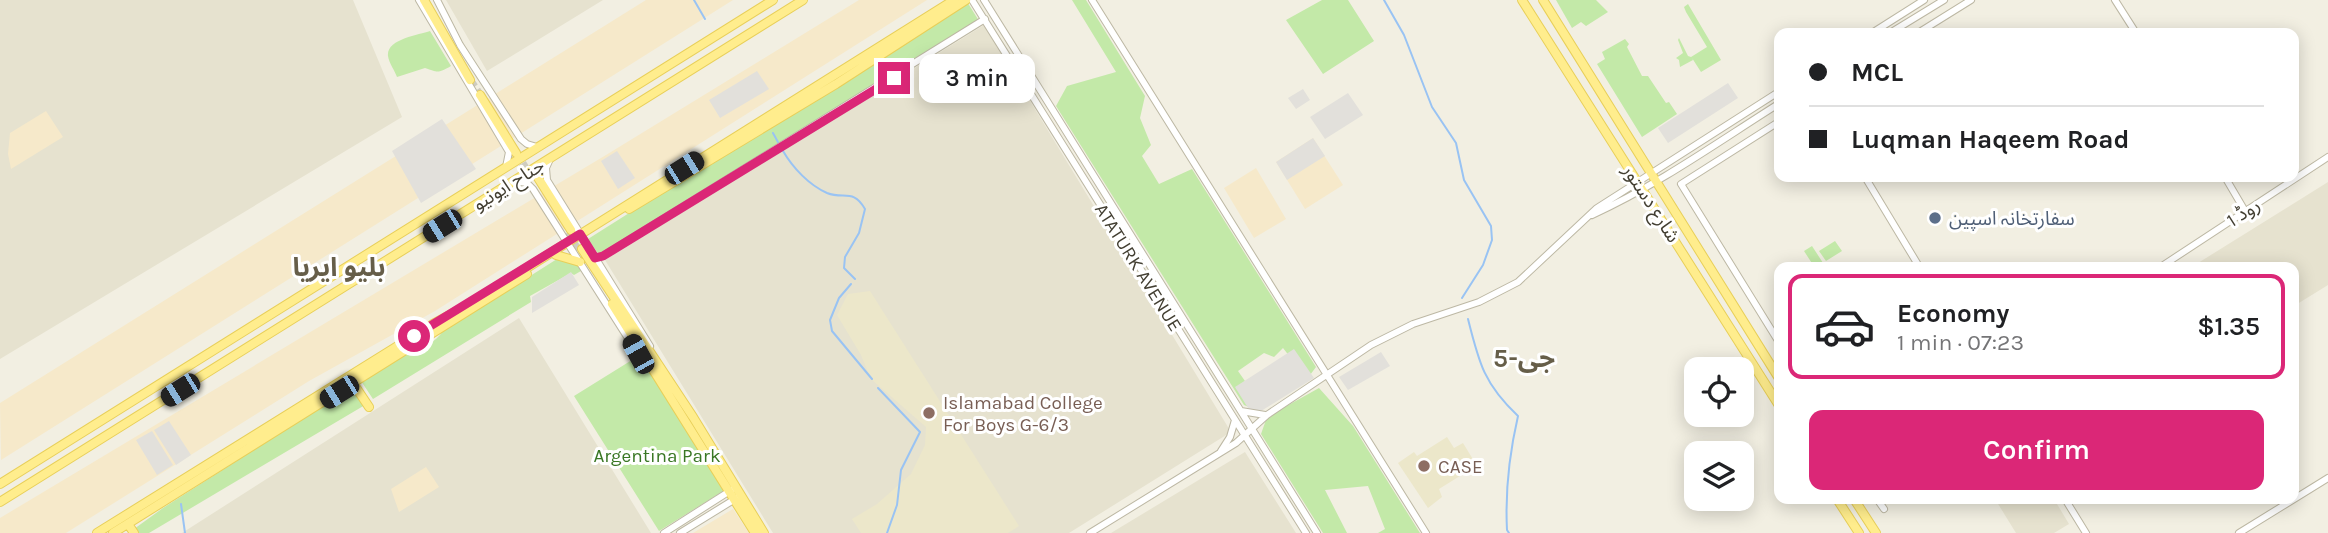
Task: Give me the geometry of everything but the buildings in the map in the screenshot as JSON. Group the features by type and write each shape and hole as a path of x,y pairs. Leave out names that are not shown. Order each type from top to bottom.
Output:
{"main road":[{"path":"427,0 472,78"},
{"name":"جناح ایونیو","path":"0,484 773,0"},
{"name":"جناح ایونیو","path":"0,502 803,0"},
{"path":"581,236 954,0"},
{"path":"122,529 569,237 581,236 836,84 966,0"},
{"name":"شارع دستور","path":"1522,0 1774,397"},
{"name":"شارع دستور","path":"1542,0 1774,370"},
{"path":"1566,69 1580,60"},
{"path":"482,94 517,151"},
{"path":"535,178 569,237"},
{"path":"97,533 466,314 556,255 569,237"},
{"path":"580,250 734,494 755,533"},
{"path":"556,255 580,262"},
{"path":"353,379 371,406"},
{"path":"734,494 764,533"},
{"path":"1840,504 1859,533"},
{"path":"1857,504 1876,533"},
{"path":"122,529 134,533"}],"street":[{"path":"419,0 509,152 506,167"},
{"path":"438,0 460,45 521,139 537,147"},
{"name":"ATATURK AVENUE","path":"972,0 1306,533"},
{"name":"ATATURK AVENUE","path":"984,0 1317,533"},
{"path":"1092,0 1426,533"},
{"path":"1880,28 1924,0"},
{"path":"1895,19 1900,27 1944,0"},
{"path":"1926,28 1971,0"},
{"path":"2115,0 2133,28"},
{"path":"599,259 993,15"},
{"path":"1090,533 1220,453 1267,415 1393,332 1479,302 1512,286 1536,267 1597,208 1774,95"},
{"path":"1590,216 1656,181 1774,107"},
{"path":"1774,125 1681,184 1774,334"},
{"name":"روڈ 1","path":"2299,176 2328,157"},
{"path":"551,158 546,168 547,180 581,236 599,259 650,346"},
{"path":"514,181 530,185 569,237 580,262 638,354"},
{"path":"1868,182 1916,262"},
{"path":"2228,182 2245,211"},
{"name":"روڈ 1","path":"2168,262 2290,182"},
{"path":"1109,219 1117,214"},
{"path":"1239,410 1253,415 1267,415"},
{"path":"1220,453 1230,437 1235,420"},
{"path":"2299,496 2328,478"},
{"path":"664,533 734,494"},
{"path":"680,533 734,494"},
{"path":"1880,504 1884,509"},
{"path":"2068,504 2086,533"},
{"path":"2239,533 2286,504"},
{"path":"694,514 698,522"}],"shaded area":[{"path":"0,0 353,0 402,117 0,359"},
{"path":"446,0 603,0 487,71"},
{"path":"646,0 733,0 1,460 0,403"},
{"path":"859,0 927,0 435,311 309,381 66,533 0,533 0,518"},
{"path":"984,25 1231,432 1069,533 773,533 605,260"},
{"path":"757,71 769,89 720,118 709,100"},
{"path":"1728,83 1738,98 1668,143 1658,128"},
{"path":"1303,89 1310,100 1296,109 1288,98"},
{"path":"1348,93 1363,115 1325,139 1310,117"},
{"path":"46,111 63,137 11,169 8,154 10,133"},
{"path":"442,119 476,169 421,203 392,151"},
{"path":"1313,138 1343,185 1305,209 1276,162"},
{"path":"1313,138 1325,156 1287,180 1276,162"},
{"path":"617,151 635,178 618,189 601,161"},
{"path":"1256,168 1286,219 1254,238 1224,188"},
{"path":"2328,182 2328,285 2299,303 2299,262 2200,262"},
{"path":"571,272 579,285 532,313 532,297"},
{"name":"Islamabad College For Boys G-6/3","path":"870,291 1019,526 1008,533 861,533 852,519 877,504 911,474 925,445 926,427 871,379 861,355 837,315 848,294"},
{"path":"519,318 651,533 182,533"},
{"path":"1294,349 1314,378 1253,416 1235,387"},
{"path":"1381,352 1390,366 1348,390 1339,377"},
{"path":"169,421 191,455 176,465 154,430"},
{"path":"152,431 173,465 157,475 136,440"},
{"path":"1447,437 1454,448 1463,443 1474,461 1465,466 1468,471 1439,489 1442,497 1428,508 1398,463 1414,452 1417,456"},
{"path":"1245,452 1296,533 1111,533"},
{"path":"426,467 439,487 399,512 391,489"},
{"path":"1998,504 2057,504 2069,524 2054,533 2016,533"},
{"path":"733,509 749,533 693,533"}],"green space":[{"path":"966,0 979,21 599,255 588,239"},
{"path":"1072,0 1086,0 1145,96 1140,118 1151,145 1142,156 1159,184 1192,169 1316,367 1307,379 1283,348 1274,357 1264,353 1238,371 1254,394 1251,408 1244,405 1056,106 1067,86 1116,72"},
{"path":"1322,0 1348,0 1374,41 1323,74 1286,20"},
{"path":"1556,0 1596,0 1608,12 1586,26 1581,22 1572,28"},
{"path":"1688,4 1721,60 1701,72 1692,58 1693,60 1680,67 1676,58 1683,53 1679,38 1691,57 1707,47 1686,12 1684,7"},
{"path":"430,31 451,66 438,72 425,68 397,77 388,56 392,45"},
{"path":"1625,39 1642,76 1648,76 1677,114 1642,137 1597,64 1605,59 1602,52"},
{"path":"1835,241 1842,251 1826,261 1819,251"},
{"path":"1812,246 1822,262 1811,262 1804,251"},
{"path":"557,259 577,265 581,271 574,275 571,273 530,296 531,302 373,399 361,381 407,353 427,345 443,331"},
{"name":"Argentina Park","path":"640,355 725,490 659,531 574,396"},
{"path":"352,387 365,405 149,533 136,533 134,529 163,508"},
{"path":"1319,388 1353,426 1420,533 1378,533 1385,529 1368,486 1325,490 1347,533 1323,533 1261,434 1267,417"}],"waterway":[{"path":"694,0 705,19"},
{"path":"1384,0 1404,35 1432,107 1456,143 1464,180 1491,226 1492,240 1483,265 1462,298"},
{"path":"773,133 779,144"},
{"path":"783,151 808,181 827,193 852,197 865,209 859,233 845,257 844,268 855,279"},
{"path":"851,284 839,298 830,320 832,331 872,379"},
{"path":"1468,319 1484,372 1497,394 1518,416 1507,487 1509,533"},
{"path":"878,388 920,432 901,470 897,505 887,533"},
{"path":"181,504 185,533"}],"tunnel":[{"path":"470,80 480,95"},
{"path":"516,153 533,180"},
{"path":"567,233 579,251"}],"place":[{"name":"سفارتخانہ اسپین","path":"1935,218"},
{"name":"Islamabad College For Boys G-6/3","path":"929,413"},
{"name":"CASE","path":"1424,466"}],"district":[{"name":"بلیو ایریا","path":"339,267"},
{"name":"جی-5","path":"1524,358"}],"route":[{"path":"414,336 580,234 595,258 603,256 894,78"}]}
